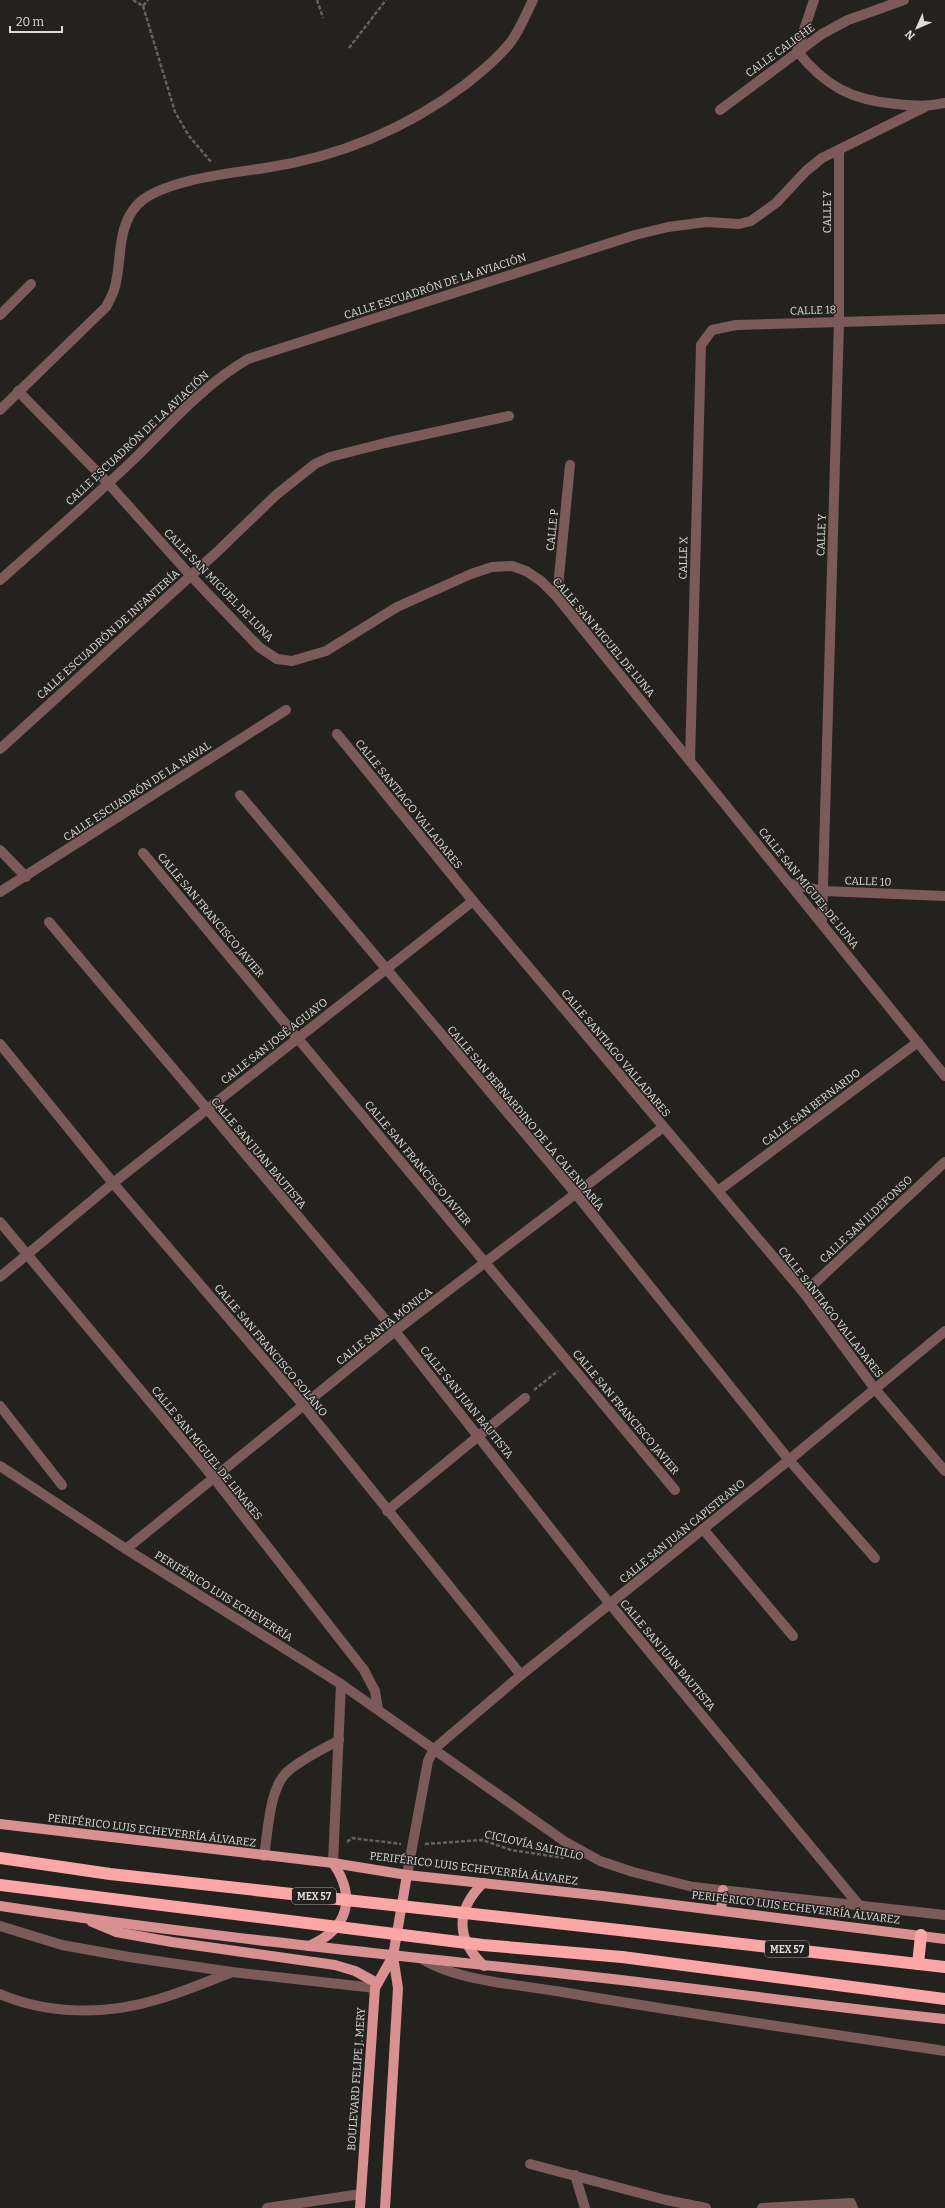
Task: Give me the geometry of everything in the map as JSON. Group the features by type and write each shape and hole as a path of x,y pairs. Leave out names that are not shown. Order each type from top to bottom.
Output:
{"highway":[{"name":"MEX 57","path":"0,1858 110,1874 945,1967"},
{"path":"0,1885 483,1945 622,1957 945,1999"},
{"path":"918,1964 921,1936"}],"main road":[{"name":"PERIFÉRICO LUIS ECHEVERRÍA ÁLVAREZ","path":"0,1824 333,1863 407,1875 721,1910 945,1939"},
{"path":"309,1946 323,1940 334,1931 342,1918 347,1904 346,1889 342,1875 333,1863"},
{"name":"BOULEVARD FELIPE J. MERY","path":"385,2208 398,1988 393,1956 407,1875"},
{"path":"483,1883 469,1899 465,1909 462,1925 465,1941 472,1955 484,1966"},
{"path":"721,1910 723,1890"},
{"path":"0,1906 85,1919 424,1960 945,2019"},
{"path":"85,1919 116,1932 215,1949 344,1967 355,1970 376,1986"},
{"name":"BOULEVARD FELIPE J. MERY","path":"360,2208 376,1986 393,1956"}],"street":[{"path":"0,410 106,307 114,291 121,238 132,211 138,204 151,195 181,184 222,174 293,164 369,141 408,122 454,93 498,57 511,41 533,0"},
{"path":"814,0 797,50 812,70 846,93 873,102 925,107 945,103"},
{"name":"CALLE CALICHE","path":"720,110 797,50 822,34 848,20 904,0"},
{"name":"CALLE ESCUADRÓN DE LA AVIACIÓN","path":"0,580 108,483 211,384 230,369 248,359 635,235 668,227 706,222 739,224 751,221 776,203 817,162 925,107"},
{"name":"CALLE Y","path":"822,921 839,322 839,150"},
{"path":"0,315 31,284"},
{"name":"CALLE 18","path":"700,356 701,345 706,336 712,330 720,327 945,319"},
{"name":"CALLE X","path":"690,761 700,356"},
{"name":"CALLE SAN MIGUEL DE LUNA","path":"18,391 108,483 190,575 259,647 277,659 292,661 326,651 396,607 471,574 492,568 512,566 526,571 541,581 557,597 822,921 945,1076"},
{"name":"CALLE ESCUADRÓN DE INFANTERÍA","path":"0,749 276,496 315,464 330,457 385,443 509,416"},
{"name":"CALLE P","path":"557,597 570,465"},
{"name":"CALLE ESCUADRÓN DE LA NAVAL","path":"0,892 26,877 286,710"},
{"name":"CALLE SANTIAGO VALLADARES","path":"337,734 472,901 662,1128 804,1293 875,1389 945,1471"},
{"name":"CALLE SAN BERNARDINO DE LA CALENDARÍA","path":"240,795 384,969 576,1194 789,1460 875,1558"},
{"path":"0,850 26,877"},
{"name":"CALLE SAN FRANCISCO JAVIER","path":"143,853 570,1362 675,1490"},
{"name":"CALLE 10","path":"791,884 823,891 945,896"},
{"name":"CALLE SAN JOSÉ AGUAYO","path":"0,1277 207,1109 472,901"},
{"name":"CALLE SAN JUAN BAUTISTA","path":"49,922 395,1331 610,1604 858,1904"},
{"name":"CALLE SAN BERNARDO","path":"718,1192 918,1042"},
{"name":"CALLE SAN FRANCISCO SOLANO","path":"0,1044 113,1184 304,1406 387,1511 521,1675"},
{"name":"CALLE SANTA MÓNICA","path":"126,1549 395,1331 662,1128"},
{"name":"CALLE SAN ILDEFONSO","path":"804,1293 945,1162"},
{"name":"CALLE SAN MIGUEL DE LINARES","path":"0,1222 213,1477 364,1670 375,1691 378,1709"},
{"name":"CALLE SAN JUAN CAPISTRANO","path":"434,1749 521,1675 789,1460 945,1331"},
{"path":"387,1511 525,1398"},
{"path":"0,1406 62,1485"},
{"name":"PERIFÉRICO LUIS ECHEVERRÍA","path":"0,1466 126,1549 342,1684 434,1749"},
{"path":"703,1529 793,1636"},
{"path":"333,1863 342,1684"},
{"path":"264,1856 274,1799 281,1780 295,1766 339,1740"},
{"name":"PERIFÉRICO LUIS ECHEVERRÍA ÁLVAREZ","path":"434,1749 564,1841 600,1860 661,1880 723,1890 945,1915"},
{"name":"BOULEVARD FELIPE J. MERY","path":"407,1875 428,1761 434,1749"},
{"path":"0,1926 62,1945 232,1972 376,1986"},
{"path":"424,1960 437,1968 459,1974 588,1996 945,2051"},
{"path":"0,1994 14,2000 52,2008 86,2011 110,2010 158,2000 232,1972"},
{"path":"530,2164 666,2200 706,2208"},
{"path":"575,2175 585,2208"},
{"path":"267,2208 361,2194"},
{"path":"762,2208 852,2206"}],"path":[{"path":"133,0 142,6 175,112 189,136 222,174"},
{"path":"142,6 148,0"},
{"path":"317,0 323,18"},
{"path":"349,48 386,0"},
{"path":"525,1398 570,1362"},
{"name":"CICLOVÍA SALTILLO","path":"334,1852 352,1838 378,1843 412,1845 482,1840 511,1850 567,1859"}]}
